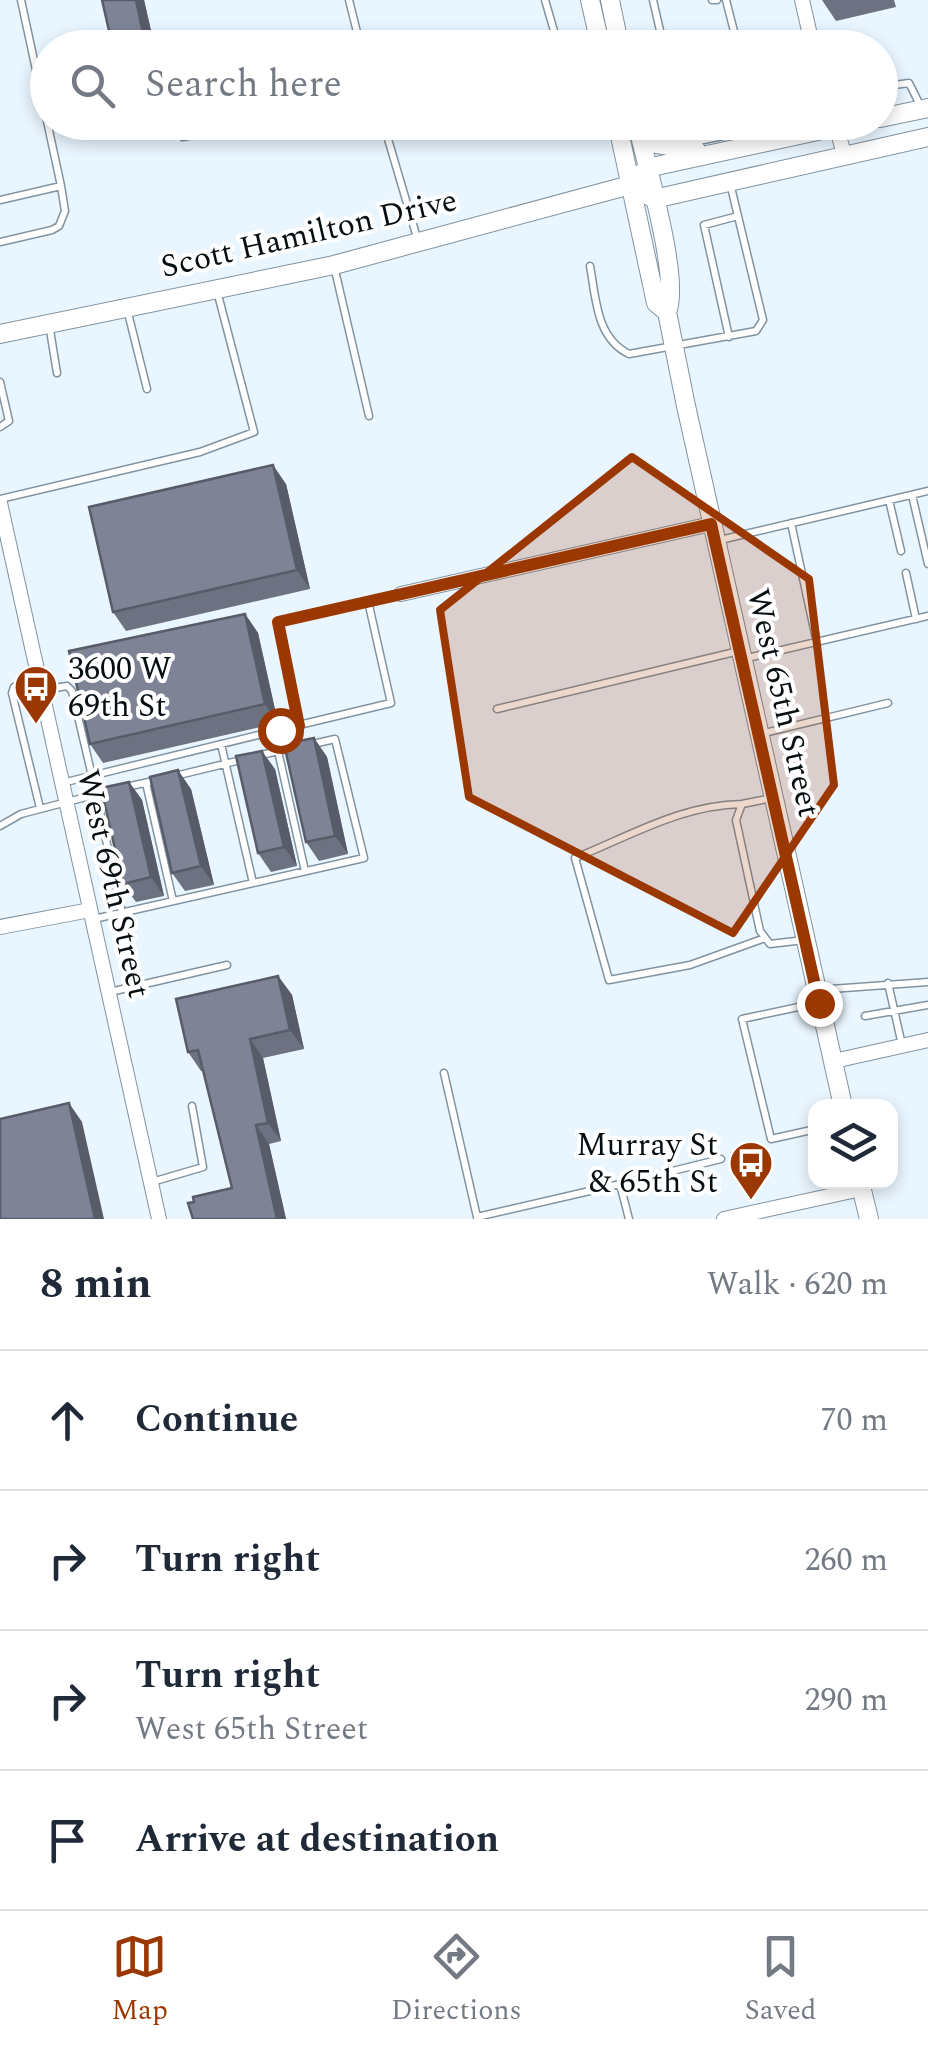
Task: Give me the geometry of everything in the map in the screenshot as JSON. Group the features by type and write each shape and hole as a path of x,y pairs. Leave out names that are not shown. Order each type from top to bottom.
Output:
{"main road":[{"path":"603,30 605,2"},
{"path":"605,2 614,30"},
{"path":"898,114 925,108"},
{"path":"630,185 654,199 928,137"},
{"name":"West 65th Street","path":"621,140 656,303 668,312"},
{"name":"West 65th Street","path":"642,140 666,253 673,299 668,312 674,348 842,1099"},
{"path":"649,140 690,150 727,151 774,140"},
{"path":"647,168 690,150"},
{"name":"Scott Hamilton Drive","path":"0,334 334,265 630,185 647,168"},
{"path":"666,253 670,213 696,190"},
{"path":"862,1189 868,1219"}],"street":[{"path":"802,0 810,30"},
{"path":"840,140 844,154"},
{"name":"West 69th Street","path":"0,501 159,1219"},
{"path":"400,594 713,533"},
{"path":"0,927 91,915"},
{"path":"834,1062 928,1040"},
{"path":"724,1219 779,1213 849,1189"}],"lane":[{"path":"21,0 30,42"},
{"path":"349,0 356,30"},
{"path":"545,0 554,30"},
{"path":"653,0 660,30"},
{"path":"726,0 734,30"},
{"path":"898,85 909,83 925,108"},
{"path":"0,242 60,226 65,212 51,140"},
{"path":"388,140 419,242"},
{"path":"688,140 690,150 714,140"},
{"path":"753,140 754,145"},
{"path":"590,266 600,321 616,346 629,354 756,330 764,320 730,182"},
{"path":"0,200 61,186"},
{"path":"729,336 704,225 738,216"},
{"path":"334,265 368,416"},
{"path":"0,501 200,452 254,432 216,288"},
{"path":"126,308 147,388"},
{"path":"49,323 56,374"},
{"path":"0,382 8,420 0,427"},
{"path":"713,533 791,524 928,491"},
{"path":"912,495 928,564"},
{"path":"889,500 901,551"},
{"path":"791,524 818,643"},
{"path":"906,573 916,619"},
{"path":"299,726 276,624 400,594"},
{"path":"62,783 391,703 368,601"},
{"path":"496,709 741,655 818,643 928,616"},
{"path":"40,808 12,693 14,687 67,686 72,691 92,776"},
{"path":"759,735 888,702"},
{"path":"272,732 306,871"},
{"path":"0,826 66,801 335,739 364,858 122,913 91,915"},
{"path":"221,744 253,883"},
{"path":"146,783 173,901"},
{"path":"96,794 122,913"},
{"path":"765,938 690,965 609,980 575,858 656,821 773,798"},
{"path":"742,804 736,820 760,931 770,944 805,940"},
{"path":"109,992 228,965"},
{"path":"808,1131 772,1140 742,1019 817,997 888,983 928,982"},
{"path":"888,983 902,1046"},
{"path":"865,1016 928,1005"},
{"path":"444,1073 478,1217 721,1159"},
{"path":"151,1182 202,1166 192,1106"},
{"path":"620,1184 629,1219"}],"highlighted area":[{"path":"632,457 809,579 834,785 733,933 469,797 440,610"}],"building":[{"path":"102,0 136,0 142,30 109,30"},
{"path":"273,465 297,570 113,612 89,507"},
{"path":"245,614 265,704 90,744 69,651"},
{"path":"314,738 335,836 306,842 284,744"},
{"path":"262,751 284,847 258,853 236,756"},
{"path":"178,770 201,866 172,873 150,777"},
{"path":"129,782 151,877 123,884 101,788"},
{"path":"278,976 290,1030 250,1039 268,1123 256,1125 277,1219 193,1219 188,1203 194,1202 193,1197 232,1188 198,1050 188,1052 176,999"},
{"path":"69,1103 95,1219 0,1219 0,1119"}],"place":[{"name":"3600 W 69th St","path":"36,725"},
{"name":"Murray St & 65th St","path":"751,1201"}],"route":[{"path":"280,730 299,726 276,628 278,622 711,524 819,1003"}]}
